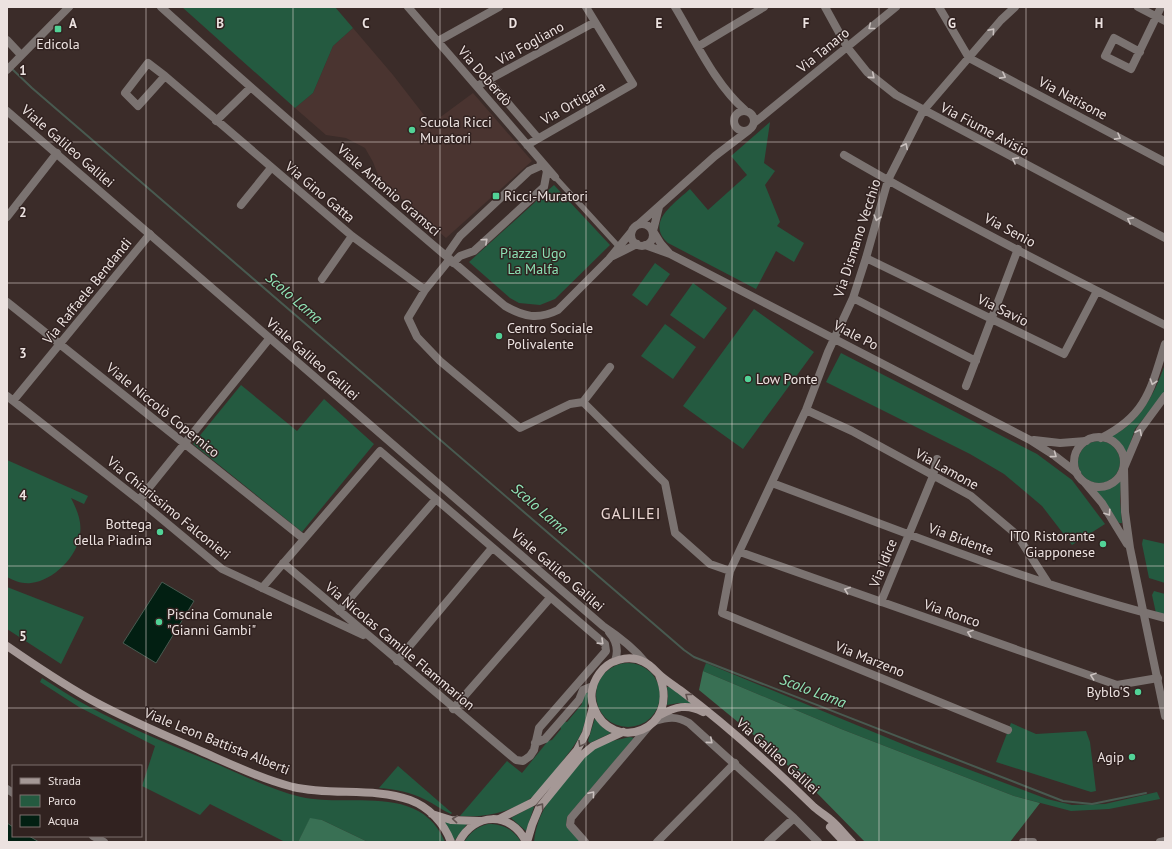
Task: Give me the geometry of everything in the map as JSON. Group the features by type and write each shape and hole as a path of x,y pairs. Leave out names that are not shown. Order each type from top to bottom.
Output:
{"main road":[{"name":"Viale Leon Battista Alberti","path":"7,646 89,698 138,724 263,777 293,787 325,792 384,794 409,800 420,805 432,814 451,842"},
{"path":"527,842 539,808 582,755 593,746 623,732 636,731 649,726 657,718 664,706 664,686 659,675 644,662 629,658 616,661 601,671 593,686 592,697 598,716 605,724 613,729 623,732"},
{"name":"Via Galileo Galilei","path":"659,675 715,718 778,770 852,842"},
{"name":"Via Galileo Galilei","path":"657,718 673,708 688,706 715,718"},
{"path":"499,819 533,802 572,755 586,733 594,707"},
{"name":"Viale Leon Battista Alberti","path":"432,814 452,820 480,821 499,819"},
{"name":"Via Galileo Galilei","path":"822,814 826,822 844,842"},
{"path":"499,819 516,828 527,842"},
{"path":"459,842 462,834 470,826 480,821"}],"street":[{"path":"7,70 69,7"},
{"name":"Viale Antonio Gramsci","path":"161,7 250,88 505,306 527,317 548,316 562,307 609,259 632,231"},
{"name":"Via Doberdò","path":"408,7 542,162"},
{"path":"438,41 499,7"},
{"path":"586,7 595,22"},
{"path":"675,7 722,85 733,100 754,116 754,122 749,130 715,156"},
{"name":"Via Fiume Avisio","path":"825,7 847,47 867,72 896,95 923,111 1165,238"},
{"name":"Via Tanaro","path":"754,122 896,7"},
{"path":"939,7 969,58"},
{"name":"Via Dismano Vecchio","path":"722,613 730,571 806,410 834,339 853,298 888,180 923,111 1002,20 1016,7"},
{"path":"1138,7 1165,21"},
{"path":"1140,52 1161,7"},
{"path":"699,46 759,8"},
{"name":"Via Fogliano","path":"477,86 489,81 595,22"},
{"name":"Via Ortigara","path":"527,145 633,84 595,22"},
{"path":"7,40 21,55"},
{"name":"Via Natisone","path":"969,58 1165,162"},
{"name":"Via Gino Gatta","path":"164,76 138,106 125,93 148,63 164,76 352,236 425,290"},
{"path":"489,81 538,138"},
{"path":"660,206 651,242 641,245 633,240 632,231 729,142 735,115 722,85"},
{"path":"216,121 250,88"},
{"name":"Viale Galileo Galilei","path":"7,111 269,339 603,626"},
{"path":"735,115 739,111 759,114 766,112"},
{"path":"734,125 742,131 749,130"},
{"path":"7,217 57,153"},
{"name":"Via Senio","path":"844,155 1097,291 1165,325"},
{"path":"450,259 474,251 544,187 548,171 542,162"},
{"path":"542,162 540,166 532,170 460,236 456,242 450,259 425,290 408,318 417,337 440,361 520,428 570,404 583,402 610,367"},
{"path":"542,162 618,247"},
{"name":"Via Gino Gatta","path":"241,204 272,168"},
{"path":"532,170 542,173 545,181"},
{"path":"639,224 649,226 653,231"},
{"name":"Viale Po","path":"653,231 661,244 670,254"},
{"name":"Via Raffaele Bendandi","path":"10,399 60,345 150,234"},
{"name":"Via Gino Gatta","path":"322,279 352,236"},
{"path":"456,242 460,250 467,253"},
{"name":"Viale Antonio Gramsci","path":"609,259 641,245"},
{"name":"Viale Po","path":"641,245 670,254 1030,440 1055,456 1077,473"},
{"path":"966,386 1018,249"},
{"name":"Via Savio","path":"866,258 1064,354 1097,291"},
{"path":"853,298 976,361"},
{"name":"Viale Niccolò Copernico","path":"7,302 304,539"},
{"path":"139,500 269,339"},
{"path":"1130,548 1102,503 1077,473 1074,466 1076,451 1086,441 1101,438 1125,424 1142,404 1153,382 1165,344"},
{"path":"1084,482 1091,485 1107,485 1120,476 1140,430 1165,396"},
{"name":"Via Chiarissimo Falconieri","path":"10,399 139,500 222,569 372,640"},
{"path":"583,402 665,482 675,533 710,564 730,571"},
{"name":"Via Lamone","path":"806,410 852,431 971,496 1017,535 1048,583"},
{"path":"1101,438 1114,443 1119,448 1124,460 1125,512 1130,548 1158,678 1163,693 1165,716"},
{"name":"Viale Po","path":"1030,440 1060,443 1086,441"},
{"path":"262,588 380,451 606,647 606,651 539,728 535,743"},
{"name":"Via Idice","path":"881,602 933,476 937,459"},
{"path":"405,473 413,462"},
{"name":"Via Bidente","path":"772,483 909,534 1048,583 1144,614 1165,618"},
{"path":"339,611 436,499"},
{"path":"470,529 479,519"},
{"path":"397,661 492,548"},
{"name":"Via Ronco","path":"740,552 1117,684 1158,678"},
{"name":"Via Nicolas Camille Flammarion","path":"283,563 453,709 516,760 523,761 530,756 535,743"},
{"path":"453,709 550,598"},
{"name":"Via Marzeno","path":"722,613 1008,730"},
{"path":"582,625 589,614"},
{"path":"603,626 614,638 618,655 616,661"},
{"path":"603,626 633,649 644,662"},
{"path":"586,674 593,671 601,671"},
{"path":"535,743 545,739 579,700 583,690 593,686"},
{"path":"572,690 580,695"},
{"path":"657,718 672,717 684,720 735,763 818,842"},
{"path":"585,842 570,825 572,818 649,726"},
{"path":"657,842 735,763"},
{"path":"768,842 794,818"},
{"path":"95,837 104,842"},
{"path":"1160,842 1165,841"},
{"path":"1023,842 1033,842"}],"shaded area":[{"name":"Scuola Ricci Muratori","path":"353,28 393,75 431,124 473,93 532,161 446,238 380,180 373,162 365,148 346,138 326,135 295,108 313,93 333,46"}],"green space":[{"path":"182,7 335,7 353,28 333,46 313,93 295,108"},
{"path":"770,122 764,163 775,171 765,185 780,222 777,226 804,243 794,262 776,251 756,289 668,243 659,228 664,214 690,189 708,210 747,175 731,156"},
{"name":"Piazza Ugo La Malfa","path":"554,185 610,245 555,299 540,305 519,303 510,298 469,262"},
{"path":"655,263 670,274 647,306 632,295"},
{"path":"693,283 727,308 704,339 670,315"},
{"name":"Low Ponte","path":"754,309 814,352 743,449 683,406"},
{"path":"665,324 696,347 673,379 641,356"},
{"path":"841,353 1037,454 1072,480 1105,524 1072,545 1042,506 1004,474 970,454 826,382"},
{"path":"1164,367 1165,392 1135,429 1126,456 1118,443 1109,437 1119,432 1137,417 1150,399"},
{"path":"241,385 297,431 324,399 374,444 302,532 193,444"},
{"path":"1095,441 1103,441 1111,444 1117,450 1120,462 1117,474 1111,480 1103,483 1095,483 1087,480 1081,474 1078,466 1078,458 1081,450 1087,444"},
{"path":"7,460 88,496 84,504 71,498 80,520 80,534 75,551 63,566 48,578 31,583 16,581 7,577"},
{"path":"1121,478 1120,501 1122,523 1119,523 1096,490 1110,488"},
{"path":"1143,539 1165,544 1165,583 1149,578 1142,544"},
{"path":"7,587 84,617 61,664 7,629"},
{"path":"1154,591 1165,594 1165,616 1156,613 1152,595"},
{"path":"628,663 640,665 651,672 658,683 660,695 658,707 651,718 640,725 628,727 616,725 605,718 598,707 596,695 598,683 605,672 616,665"},
{"path":"706,663 917,750 1047,799 1072,805 1105,804 1157,792 1160,799 1109,809 1071,811 1014,796 841,729 703,671"},
{"path":"703,671 841,729 1014,796 1040,803 1010,842 865,842 814,790 767,746 699,690"},
{"path":"42,678 102,714 152,737 281,791 301,797 320,800 382,801 401,804 419,811 434,823 445,842 368,842 322,820 310,819 298,842 285,842 210,804 200,815 142,786 155,746 79,707 40,682"},
{"path":"667,687 670,687 692,703 667,705"},
{"path":"586,692 588,693 586,716 581,733 572,748 538,792 527,801 500,812 480,816 460,816 507,761 522,773 548,741 552,740 561,729 560,726 563,721 567,722 582,704 581,699"},
{"path":"595,718 601,726 611,733 590,743 588,741"},
{"path":"1011,723 1036,734 1086,731 1090,742 1096,791 1091,792 996,762"},
{"path":"630,737 634,738 567,817 566,826 581,842 534,842 539,820 544,810 561,785 588,754 601,745"},
{"path":"398,766 452,813 451,814 415,795 397,790 379,788"},
{"path":"533,806 534,807 526,831 511,818"},
{"path":"310,818 322,820 368,842 298,842"},
{"path":"443,820 467,824 454,841"},
{"path":"488,824 507,828 518,837 521,842 464,842 474,830"}],"water":[{"name":"Piscina Comunale \"Gianni Gambi\"","path":"162,582 194,601 156,663 123,643"},
{"path":"7,823 12,826 12,837 31,837 39,842 7,842"}],"waterway":[{"name":"Scolo Lama","path":"11,68 32,88 684,650 694,657 1063,801 1092,804 1146,793"}],"place":[{"name":"Edicola","path":"58,29"},
{"name":"Scuola Ricci Muratori","path":"412,130"},
{"name":"Ricci-Muratori","path":"496,196"},
{"name":"Centro Sociale Polivalente","path":"499,336"},
{"name":"Low Ponte","path":"748,379"},
{"name":"Bottega della Piadina","path":"160,532"},
{"name":"ITO Ristorante Giapponese","path":"1103,544"},
{"name":"Piscina Comunale \"Gianni Gambi\"","path":"159,622"},
{"name":"Byblo'S","path":"1138,692"},
{"name":"Agip","path":"1132,757"}],"district":[{"name":"GALILEI","path":"631,513"}]}
